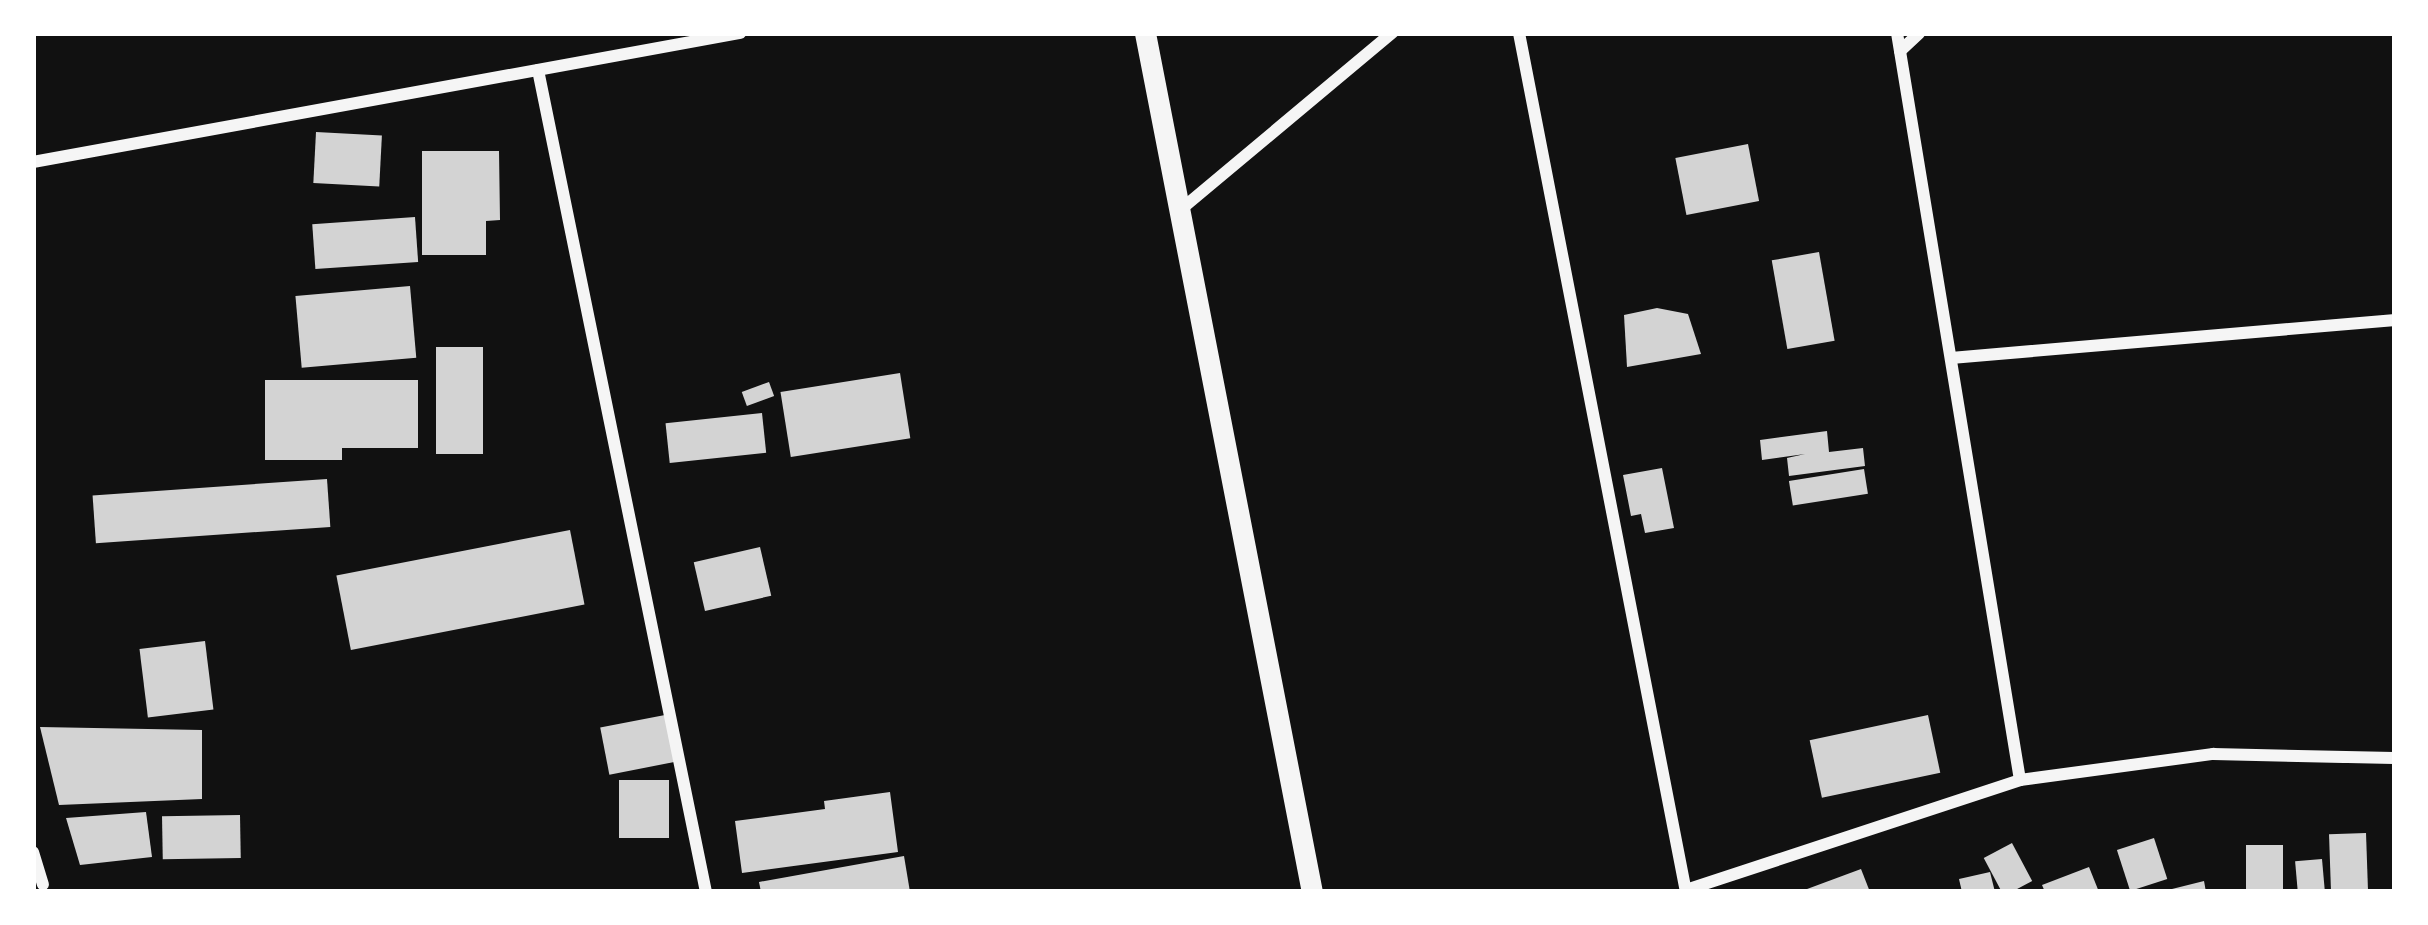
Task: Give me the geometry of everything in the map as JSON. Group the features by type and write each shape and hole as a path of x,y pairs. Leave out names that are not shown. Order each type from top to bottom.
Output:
{"street":[{"path":"33,162 740,33"},
{"path":"1145,33 1312,892"},
{"path":"1179,211 1392,33"},
{"path":"1519,33 1686,891 2020,780 2212,754 2394,758"},
{"path":"1897,33 2020,780"},
{"path":"1900,51 1918,33"},
{"path":"538,70 706,892"},
{"path":"1951,358 2395,320"},
{"path":"33,852 43,884"}],"building":[{"path":"316,132 382,135 379,186 313,183"},
{"path":"1748,144 1759,201 1686,215 1675,158"},
{"path":"422,151 499,151 500,220 486,221 486,255 422,255"},
{"path":"415,217 418,262 315,269 312,224"},
{"path":"1819,252 1835,341 1787,349 1772,260"},
{"path":"410,286 416,358 302,368 295,296"},
{"path":"1657,308 1688,314 1701,354 1627,367 1624,315"},
{"path":"436,347 483,347 483,454 436,454"},
{"path":"900,373 910,438 791,457 780,392"},
{"path":"265,380 418,380 418,448 342,448 342,460 265,460"},
{"path":"769,382 774,396 747,406 742,392"},
{"path":"762,413 766,453 670,463 666,423"},
{"path":"1827,431 1829,452 1863,448 1865,466 1789,476 1787,458 1805,454 1762,460 1760,440"},
{"path":"1662,468 1674,528 1645,533 1641,514 1631,516 1623,475"},
{"path":"1864,469 1868,494 1793,506 1789,481"},
{"path":"327,479 330,527 96,543 93,495"},
{"path":"570,530 585,605 351,650 336,575"},
{"path":"760,547 771,596 705,611 694,562"},
{"path":"205,641 213,709 148,718 139,649"},
{"path":"665,715 674,762 609,775 600,728"},
{"path":"1928,715 1940,773 1822,798 1810,740"},
{"path":"40,727 202,730 202,799 59,805"},
{"path":"619,780 669,780 669,838 619,838"},
{"path":"890,792 898,852 742,873 735,821 825,809 824,801"},
{"path":"146,812 152,857 80,865 66,818"},
{"path":"240,815 241,858 163,859 162,816"},
{"path":"2366,833 2368,892 2331,892 2329,834"},
{"path":"2154,838 2167,879 2130,891 2117,850"},
{"path":"2012,843 2032,881 2002,892 1984,858"},
{"path":"2246,845 2283,845 2283,892 2246,892"},
{"path":"904,856 910,892 761,892 759,882"},
{"path":"2322,859 2325,892 2298,892 2295,861"},
{"path":"2089,867 2099,892 2045,892 2042,885"},
{"path":"1861,869 1870,892 1799,892"},
{"path":"1990,872 1995,892 1962,892 1959,879"},
{"path":"2204,881 2206,892 2168,892 2168,890"}]}
